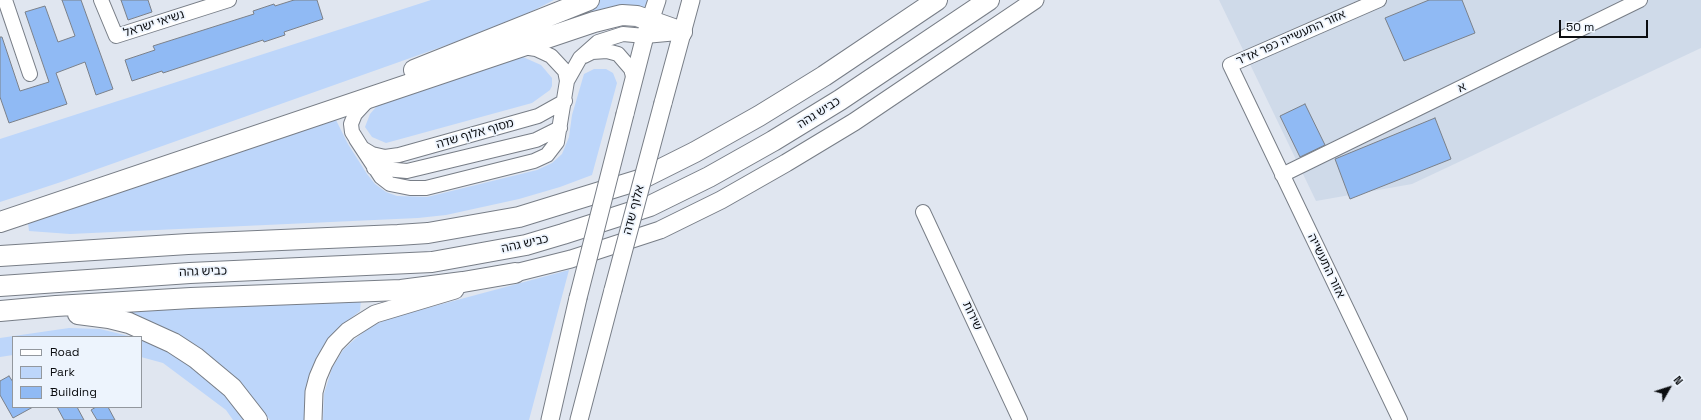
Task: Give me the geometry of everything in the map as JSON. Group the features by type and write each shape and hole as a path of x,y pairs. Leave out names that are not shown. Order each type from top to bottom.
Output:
{"highway":[{"path":"193,157 589,0"},
{"path":"0,256 180,244 428,233 519,217 639,180 695,152 759,116 824,76 937,0"},
{"name":"כביש גהה","path":"0,286 190,272 432,262 526,245 650,206 709,177 773,141 840,100 989,0"},
{"path":"0,222 612,17 637,16 648,28 682,32"},
{"path":"0,312 56,306 191,298 401,290 463,282 515,273"},
{"path":"0,312 48,312 87,315 109,318 147,330 173,343 215,373 232,388 257,420"}],"main road":[{"path":"550,420 578,298 634,80 657,0"},
{"name":"אלוף שדה","path":"579,420 691,0"},
{"path":"313,420 314,392 324,363 336,344 355,325 386,309 578,257 660,230 721,200 854,122 1035,0"},
{"path":"539,420 563,363"}],"street":[{"path":"6,0 30,74"},
{"name":"נשיאי ישראל","path":"101,0 116,36 229,0"},
{"name":"אזור התעשייה כפר אז\"ר","path":"1253,113 1230,65 1379,0"},
{"name":"א","path":"1282,175 1640,0"},
{"path":"567,81 580,58 598,42 610,37 648,28"},
{"path":"370,98 359,108 353,119 352,132 374,168 381,177 390,184 399,187 426,188 534,161 547,155 554,148 557,142 567,81 565,71 554,58 543,51 522,46"},
{"path":"580,58 592,52 612,51 618,54 627,63 633,74 634,80"},
{"name":"מסוף אלוף שדה","path":"356,139 362,148 372,154 385,157 399,155 538,116 565,100"},
{"name":"אזור התעשייה","path":"1253,113 1400,420"},
{"path":"374,168 407,171 536,140 560,128"},
{"name":"שירות","path":"923,212 1020,420"}],"shaded area":[{"path":"1219,0 1701,0 1701,48 1412,184 1316,201"}],"green space":[{"path":"431,0 554,0 509,23 58,183 0,202 0,139"},
{"path":"600,0 650,0 647,10 579,21 575,12"},
{"path":"523,57 541,65 552,78 552,86 550,90 532,103 386,143 372,137 365,127 370,114 377,106 385,102 510,59"},
{"path":"594,69 606,69 613,73 617,83 592,175 560,187 519,199 446,215 418,218 70,234 29,231 28,223 336,120 348,144 375,184 386,192 397,196 427,197 537,170 552,163 562,154 569,137 572,115 584,74"},
{"path":"569,270 529,420 323,420 324,394 332,368 343,350 370,327 390,318"},
{"path":"361,299 360,311 342,325 328,339 316,359 305,391 304,420 270,420 237,381 124,315 122,308"},
{"path":"69,328 100,329 129,336 14,336"},
{"path":"12,336 12,355 0,357 0,338"},
{"path":"142,340 181,357 203,374 251,420 233,420 226,410 163,363 142,357"}],"building":[{"path":"62,0 81,0 113,89 96,95 85,62 56,73 67,104 9,123 0,97 0,37 2,37 20,91 49,82 25,12 45,6 58,42 75,36"},
{"path":"121,0 148,0 152,12 128,20"},
{"path":"294,0 317,0 323,19 284,32 285,35 264,42 263,40 163,73 162,71 132,81 125,60 155,50 153,46 254,14 253,11 274,4 275,6"},
{"path":"1429,0 1462,0 1475,33 1404,61 1385,18"},
{"path":"1305,104 1325,145 1300,157 1280,116"},
{"path":"1435,118 1451,159 1350,199 1335,159"},
{"path":"9,376 12,380 12,408 31,408 13,418 0,395 0,381"},
{"path":"58,408 78,408 84,420 64,420"},
{"path":"94,408 109,408 115,420 97,420 91,410"}]}
